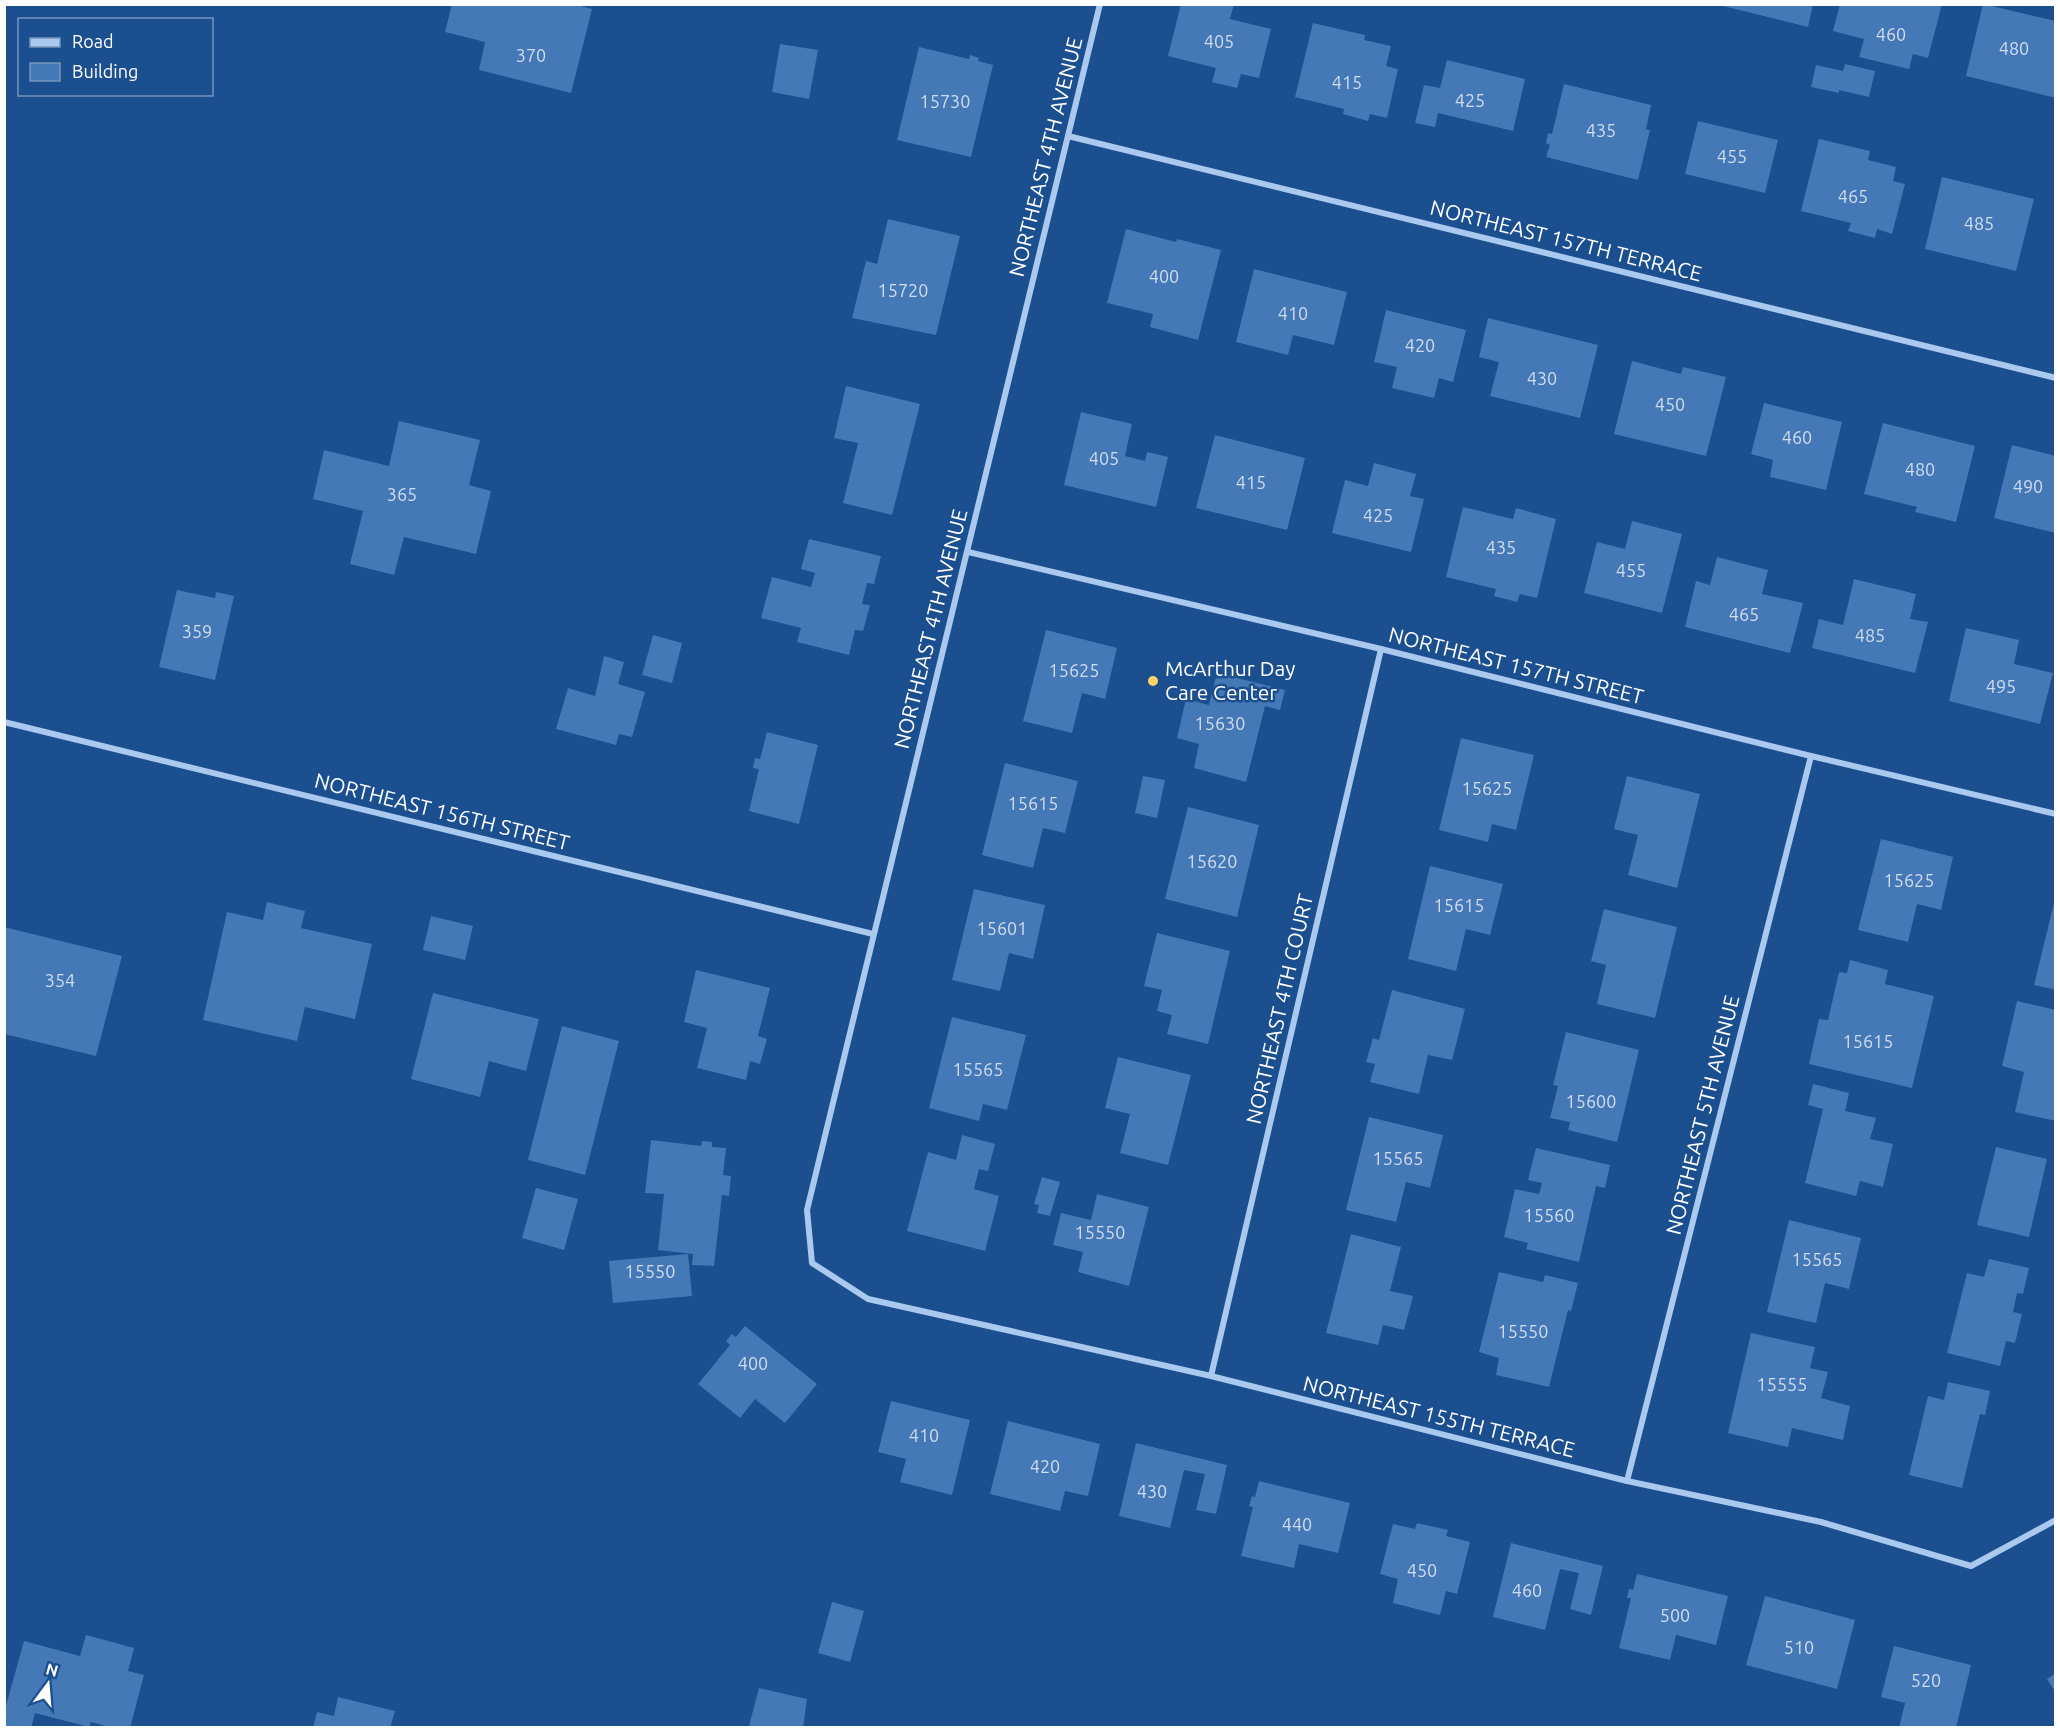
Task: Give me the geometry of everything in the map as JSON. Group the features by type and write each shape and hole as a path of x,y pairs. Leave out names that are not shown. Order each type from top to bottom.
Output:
{"street":[{"name":"NORTHEAST 4TH AVENUE","path":"812,1263 807,1210 1100,4"},
{"name":"NORTHEAST 157TH TERRACE","path":"1068,136 2055,378"},
{"name":"NORTHEAST 157TH STREET","path":"968,552 1381,649 2055,814"},
{"name":"NORTHEAST 4TH COURT","path":"1211,1376 1381,649"},
{"name":"NORTHEAST 156TH STREET","path":"4,722 873,934"},
{"name":"NORTHEAST 5TH AVENUE","path":"1627,1481 1811,756"},
{"name":"NORTHEAST 155TH TERRACE","path":"812,1263 868,1299 1211,1376 1627,1481 1821,1522 1971,1566 2055,1520"}],"building":[{"path":"452,4 573,4 592,9 571,93 479,70 485,42 445,32"},
{"path":"1181,4 1234,4 1230,19 1271,29 1259,78 1241,74 1237,88 1212,82 1216,68 1168,56"},
{"path":"1715,4 1813,4 1808,27"},
{"path":"1840,4 1942,4 1928,58 1913,54 1909,69 1859,57 1864,39 1833,31"},
{"path":"1983,4 2056,21 2056,98 1966,76"},
{"path":"1313,23 1365,35 1364,40 1391,46 1386,66 1398,69 1387,118 1370,114 1368,121 1343,114 1344,109 1295,97"},
{"path":"780,44 818,50 809,99 772,92"},
{"path":"919,47 969,59 970,55 979,58 978,61 993,65 971,157 897,140"},
{"path":"1447,60 1525,79 1513,131 1438,113 1435,127 1415,123 1424,85 1440,88"},
{"path":"1845,64 1875,71 1869,97 1839,90 1839,93 1811,87 1816,65 1843,71"},
{"path":"1564,84 1651,105 1646,129 1650,130 1638,180 1546,157 1550,145 1546,143 1548,133 1552,134"},
{"path":"1698,121 1778,140 1765,193 1685,174"},
{"path":"1819,139 1870,151 1868,160 1896,167 1893,181 1905,184 1892,234 1877,229 1875,238 1848,231 1851,223 1801,211"},
{"path":"1942,177 2034,199 2016,271 1925,249"},
{"path":"888,219 960,236 936,335 852,318 866,261 877,264"},
{"path":"1126,229 1176,242 1177,239 1221,250 1198,340 1150,327 1153,314 1107,303"},
{"path":"1254,269 1347,292 1334,345 1293,335 1288,355 1236,342"},
{"path":"1386,310 1466,330 1453,382 1439,378 1434,398 1392,388 1397,367 1374,362"},
{"path":"1488,318 1598,345 1580,418 1490,396 1499,362 1479,357"},
{"path":"1632,361 1681,374 1683,367 1726,377 1706,456 1614,434"},
{"path":"846,386 920,404 892,515 843,503 858,443 834,438"},
{"path":"1764,403 1842,422 1826,490 1770,477 1773,460 1751,454"},
{"path":"1081,412 1132,424 1125,456 1145,461 1147,452 1168,457 1156,507 1064,485"},
{"path":"399,421 480,440 469,485 491,491 476,554 404,537 394,575 350,564 363,511 313,499 324,450 389,466"},
{"path":"1883,423 1975,446 1956,522 1915,512 1917,507 1864,494"},
{"path":"1215,435 1305,458 1287,530 1196,508"},
{"path":"2012,445 2056,456 2056,533 1994,518"},
{"path":"1374,463 1416,474 1410,496 1424,499 1411,552 1332,533 1345,480 1368,486"},
{"path":"1463,507 1513,519 1516,508 1556,519 1537,598 1520,594 1517,602 1494,596 1496,589 1446,577"},
{"path":"1632,521 1682,534 1662,613 1584,593 1597,542 1625,549"},
{"path":"809,539 881,556 874,584 867,583 862,604 870,605 863,631 855,630 849,655 797,642 801,628 761,618 772,577 811,587 815,573 801,569"},
{"path":"1717,557 1768,570 1762,594 1803,603 1790,653 1685,627 1696,581 1710,585"},
{"path":"1854,579 1916,594 1910,619 1928,622 1915,673 1812,648 1819,619 1843,625"},
{"path":"177,590 215,598 216,592 234,596 215,680 159,667"},
{"path":"1966,628 2019,640 2014,664 2053,673 2040,724 1949,701"},
{"path":"1046,630 1117,648 1105,699 1082,693 1072,733 1023,721"},
{"path":"653,635 682,643 672,683 642,675"},
{"path":"604,656 624,662 618,684 645,692 632,737 619,734 616,745 556,729 568,688 595,696"},
{"path":"1217,673 1285,690 1280,710 1265,706 1246,782 1194,768 1199,744 1177,738 1186,699 1209,705"},
{"path":"767,732 818,745 799,824 749,811 759,769 753,768 755,758 760,759"},
{"path":"1461,738 1534,755 1516,830 1492,824 1488,842 1439,830"},
{"path":"1005,763 1078,781 1065,833 1043,828 1033,868 982,855"},
{"path":"1143,776 1165,780 1157,818 1135,813"},
{"path":"1627,776 1700,794 1677,888 1628,875 1638,835 1614,829"},
{"path":"1188,807 1259,825 1237,917 1165,899"},
{"path":"1881,839 1953,857 1941,910 1917,904 1908,942 1858,930"},
{"path":"1430,866 1503,884 1490,935 1466,929 1456,971 1408,959"},
{"path":"974,889 1045,905 1033,959 1009,953 1000,991 952,980"},
{"path":"2056,899 2056,990 2034,985"},
{"path":"267,902 305,911 301,928 372,944 355,1019 305,1007 297,1041 203,1020 227,912 263,920"},
{"path":"1604,909 1677,927 1655,1018 1597,1004 1606,965 1591,961"},
{"path":"431,916 473,926 465,960 423,950"},
{"path":"4,927 122,956 96,1056 4,1034"},
{"path":"1157,933 1230,951 1208,1044 1167,1034 1172,1015 1157,1011 1162,990 1144,986"},
{"path":"1850,960 1888,970 1885,984 1934,996 1912,1088 1809,1064 1819,1019 1828,1020 1839,972 1847,973"},
{"path":"696,970 770,988 758,1036 767,1039 760,1064 750,1061 746,1080 697,1068 707,1028 684,1022"},
{"path":"1392,990 1465,1009 1452,1060 1428,1055 1419,1094 1370,1082 1375,1064 1366,1062 1373,1038 1379,1040"},
{"path":"433,993 539,1019 526,1071 489,1061 480,1097 411,1079"},
{"path":"2017,1001 2056,1010 2056,1121 2015,1112 2024,1072 2002,1066"},
{"path":"952,1017 1026,1035 1007,1110 983,1104 979,1121 929,1108"},
{"path":"562,1026 619,1041 585,1175 528,1160"},
{"path":"1566,1032 1639,1050 1617,1142 1568,1130 1570,1122 1550,1118 1558,1086 1553,1085"},
{"path":"1118,1057 1191,1075 1168,1165 1120,1153 1130,1114 1105,1108"},
{"path":"1813,1084 1849,1093 1845,1111 1876,1118 1870,1139 1893,1144 1883,1187 1860,1181 1856,1196 1805,1183 1823,1109 1808,1105"},
{"path":"1369,1117 1443,1135 1430,1188 1406,1182 1396,1222 1346,1210"},
{"path":"962,1135 995,1144 988,1171 979,1169 974,1189 999,1196 985,1251 907,1231 928,1152 956,1160"},
{"path":"651,1140 701,1146 702,1141 712,1142 712,1147 726,1148 723,1175 731,1176 729,1196 722,1195 714,1266 692,1265 693,1254 658,1250 664,1194 645,1193"},
{"path":"1996,1147 2047,1159 2029,1237 1977,1225"},
{"path":"1536,1148 1610,1165 1605,1188 1596,1186 1579,1262 1526,1249 1528,1243 1504,1237 1515,1189 1539,1194 1542,1183 1528,1180"},
{"path":"1042,1177 1060,1182 1050,1216 1037,1213 1039,1205 1034,1204"},
{"path":"536,1188 578,1199 564,1250 522,1238"},
{"path":"1097,1194 1149,1207 1129,1286 1078,1272 1083,1252 1053,1245 1061,1213 1091,1220"},
{"path":"1789,1220 1861,1238 1849,1289 1825,1283 1816,1323 1767,1312"},
{"path":"1351,1234 1401,1247 1390,1291 1413,1296 1404,1330 1383,1325 1378,1345 1326,1333"},
{"path":"688,1254 692,1296 613,1303 609,1261"},
{"path":"1989,1259 2029,1268 2023,1294 2017,1293 2013,1312 2022,1314 2015,1343 2006,1341 2000,1366 1947,1353 1967,1273 1984,1277"},
{"path":"1499,1272 1543,1282 1545,1275 1578,1283 1571,1311 1568,1310 1549,1387 1496,1375 1499,1358 1479,1352"},
{"path":"745,1326 817,1384 785,1423 755,1399 740,1418 698,1384 730,1345 726,1341 732,1334 736,1337"},
{"path":"1751,1333 1815,1347 1810,1368 1828,1372 1821,1398 1850,1406 1843,1440 1792,1428 1788,1447 1728,1433"},
{"path":"1948,1382 1990,1391 1985,1415 1980,1414 1962,1488 1909,1475 1928,1396 1944,1400"},
{"path":"891,1401 970,1420 952,1495 900,1482 906,1459 878,1452"},
{"path":"1008,1421 1100,1444 1088,1496 1065,1491 1060,1511 990,1494"},
{"path":"1136,1443 1227,1465 1216,1514 1196,1510 1205,1474 1184,1470 1170,1528 1119,1516"},
{"path":"1259,1481 1350,1503 1338,1553 1299,1544 1294,1568 1241,1556 1253,1507 1249,1506 1252,1496 1255,1497"},
{"path":"1417,1523 1448,1530 1446,1536 1470,1542 1457,1594 1446,1591 1440,1615 1393,1603 1398,1579 1380,1574 1393,1524 1415,1529"},
{"path":"1511,1543 1603,1566 1591,1615 1570,1609 1579,1573 1560,1569 1545,1630 1493,1617"},
{"path":"1637,1574 1728,1596 1716,1645 1676,1635 1670,1660 1619,1648 1631,1598 1627,1598 1629,1589 1633,1590"},
{"path":"1765,1596 1855,1620 1837,1689 1746,1665"},
{"path":"832,1602 864,1611 850,1662 818,1653"},
{"path":"86,1635 134,1648 128,1671 144,1675 130,1728 113,1728 91,1722 89,1727 35,1713 31,1728 4,1728 4,1713 24,1641 80,1656"},
{"path":"1894,1646 1971,1665 1956,1728 1899,1728 1905,1703 1881,1697"},
{"path":"2056,1673 2056,1693 2047,1679"},
{"path":"759,1688 807,1699 803,1728 749,1726"},
{"path":"338,1697 395,1711 390,1728 313,1728 317,1712 334,1716"}],"place":[{"name":"McArthur Day Care Center","path":"1153,681"}]}
